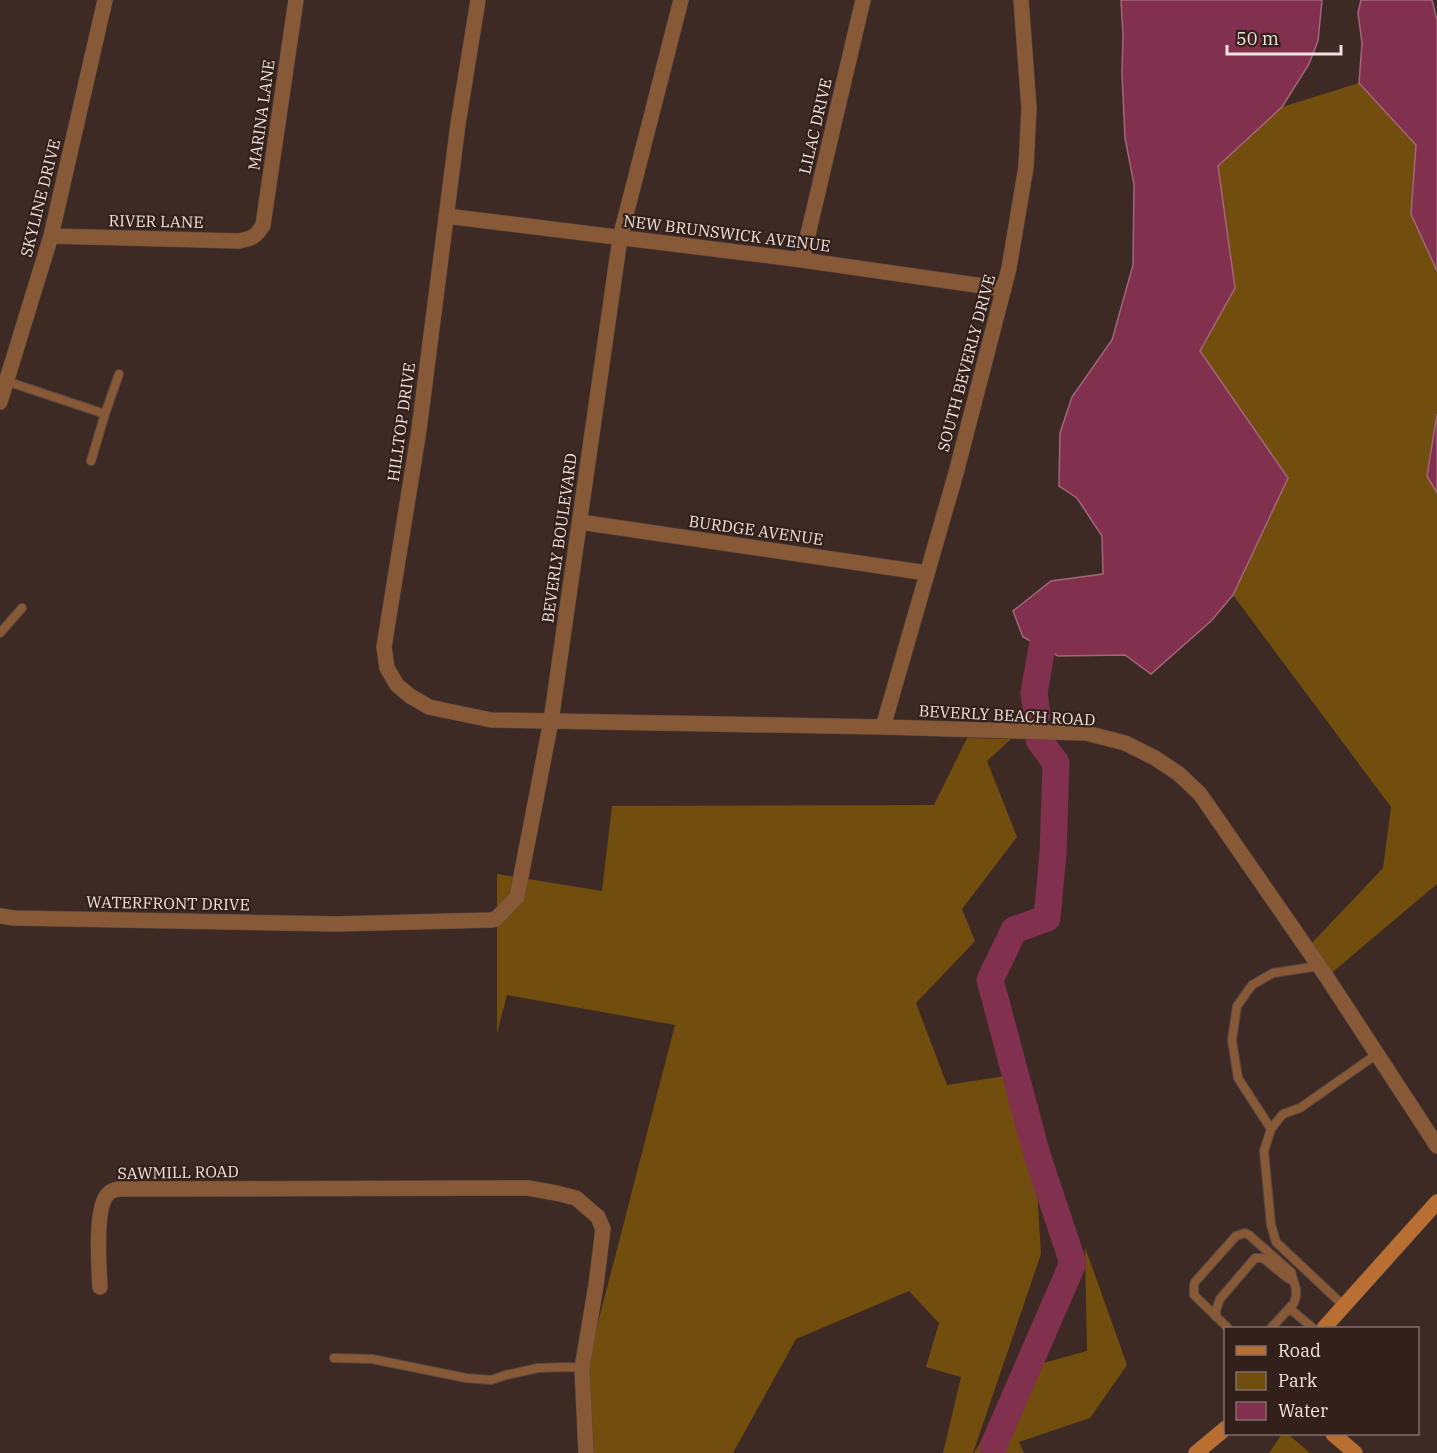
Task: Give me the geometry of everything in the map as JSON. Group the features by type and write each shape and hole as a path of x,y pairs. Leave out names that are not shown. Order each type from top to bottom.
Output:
{"main road":[{"path":"1326,1327 1437,1202"},
{"path":"1196,1453 1224,1430"},
{"path":"1334,1435 1355,1453"}],"street":[{"name":"SKYLINE DRIVE","path":"0,402 51,236 105,0"},
{"name":"MARINA LANE","path":"257,234 263,225 296,0"},
{"name":"HILLTOP DRIVE","path":"478,0 458,124 419,430 384,647 387,668 397,685 429,707 492,720 552,722"},
{"name":"BEVERLY BOULEVARD","path":"336,924 490,920 502,914 517,897 552,722 620,237 681,0"},
{"name":"LILAC DRIVE","path":"802,260 863,0"},
{"name":"SOUTH BEVERLY DRIVE","path":"884,727 956,473 1009,268 1026,167 1029,108 1021,0"},
{"name":"NEW BRUNSWICK AVENUE","path":"446,216 802,260 1004,289"},
{"name":"RIVER LANE","path":"51,236 239,241 253,238 257,234"},
{"name":"BURDGE AVENUE","path":"580,522 927,573"},
{"name":"BEVERLY BEACH ROAD","path":"552,722 884,727 1086,733 1125,743 1155,758 1179,774 1200,794 1318,966 1437,1146"},
{"name":"WATERFRONT DRIVE","path":"0,916 336,924"},
{"name":"SAWMILL ROAD","path":"100,1287 98,1236 102,1202 109,1192 118,1189 528,1188 576,1198 598,1217 603,1229 582,1368"},
{"path":"582,1368 586,1453"}],"lane":[{"path":"91,461 119,374"},
{"path":"6,381 105,414"},
{"path":"0,633 22,608"},
{"path":"1271,1128 1238,1078 1232,1040 1237,1006 1252,986 1273,973 1318,966"},
{"path":"1345,1307 1276,1242 1271,1225 1264,1150 1271,1128 1283,1114 1300,1108 1377,1054"},
{"path":"1226,1327 1194,1295 1194,1286 1195,1282 1236,1236 1245,1233 1291,1272 1296,1296 1294,1303 1273,1327"},
{"path":"1216,1317 1220,1299 1255,1258 1263,1257 1293,1281"},
{"path":"1289,1308 1310,1327"},
{"path":"334,1358 372,1359 482,1380 538,1368 582,1368"}],"green space":[{"path":"1359,83 1416,145 1411,214 1437,271 1437,414 1427,476 1437,493 1437,884 1329,975 1310,945 1383,868 1391,807 1233,595 1288,478 1200,351 1235,288 1218,166 1282,107"},
{"path":"967,738 1011,739 987,761 1017,837 962,909 975,941 916,1003 947,1085 1012,1075 1037,1190 1041,1254 973,1453 943,1453 961,1377 926,1367 939,1323 909,1291 796,1339 733,1453 590,1453 586,1369 675,1025 507,995 497,1033 497,874 602,891 612,806 934,805"},
{"path":"1085,1247 1127,1365 1090,1418 1019,1442 1024,1453 974,1453 1025,1368 1087,1351"},
{"path":"1281,1435 1289,1435 1310,1453 1269,1453"}],"water":[{"path":"1121,0 1322,0 1318,41 1309,64 1282,107 1218,166 1235,288 1200,351 1288,478 1233,595 1211,621 1151,674 1125,655 1058,656 1023,637 1013,611 1051,581 1103,574 1102,536 1077,498 1059,486 1060,433 1072,397 1112,340 1133,265 1134,184 1125,138"},
{"path":"1361,0 1432,0 1437,20 1437,271 1411,214 1416,145 1359,83 1362,43 1358,13"},
{"path":"1437,414 1437,493 1427,476"}],"waterway":[{"path":"1037,714 1034,693 1042,647"},
{"path":"993,1447 1073,1263 1037,1155 990,980 1014,930 1047,918 1053,853 1056,763 1039,740"}]}
